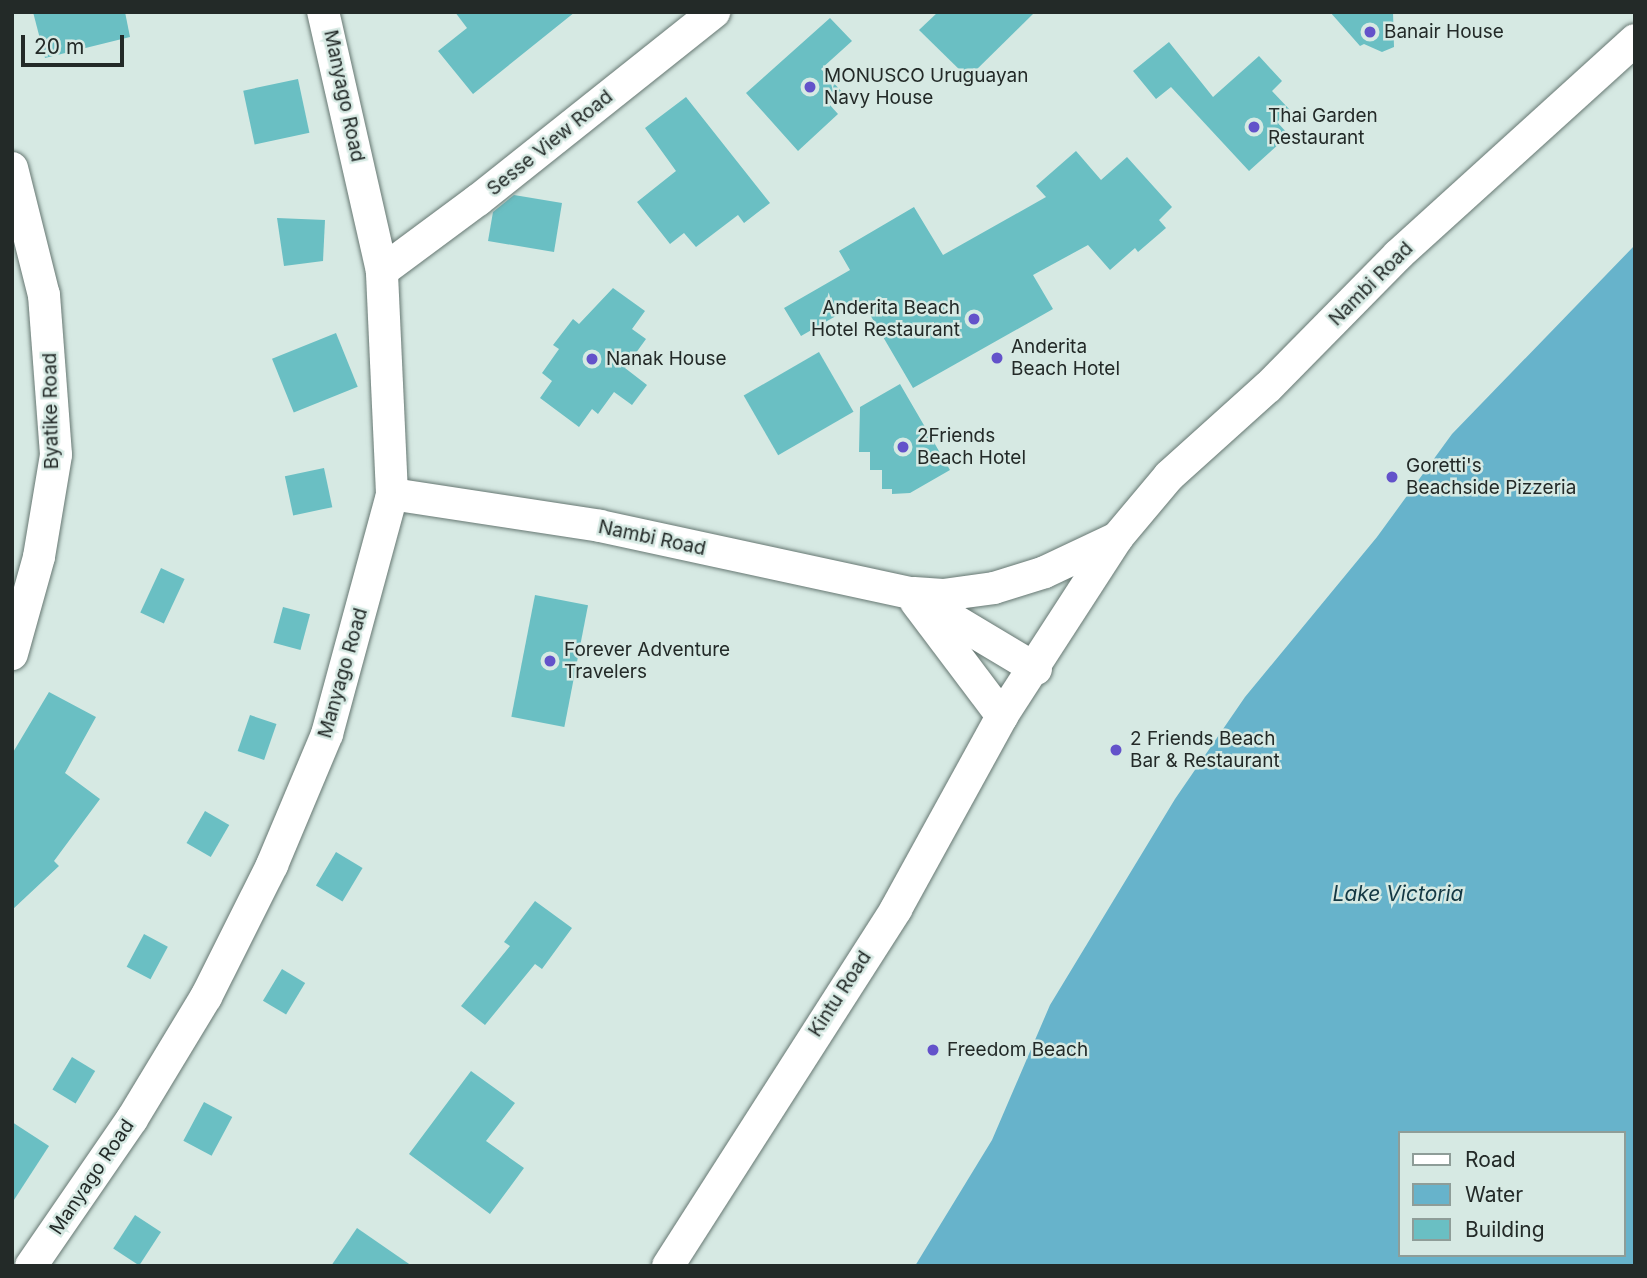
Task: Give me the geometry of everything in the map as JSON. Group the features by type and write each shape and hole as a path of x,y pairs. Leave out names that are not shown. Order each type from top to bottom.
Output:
{"street":[{"name":"Manyago Road","path":"31,1266 132,1119 179,1041 272,865 327,734 392,494 382,271 323,12"},
{"name":"Sesse View Road","path":"382,271 478,200 714,12"},
{"name":"Nambi Road","path":"1002,716 1036,669 1117,538 1169,476 1268,387 1398,255 1635,40"},
{"name":"Byatike Road","path":"12,168 44,295 55,455 39,557 12,654"},
{"name":"Nambi Road","path":"392,494 600,526 909,593 943,595 994,588 1045,572 1117,538"},
{"name":"Nambi Road","path":"909,593 1036,669"},
{"path":"909,593 1002,716"},
{"name":"Kintu Road","path":"668,1266 896,909 1002,716"}],"water":[{"name":"Lake Victoria","path":"1635,245 1635,1266 915,1266 992,1140 1050,1005 1175,799 1245,697 1377,537 1452,434"}],"building":[{"path":"33,12 125,12 130,37 45,58"},
{"path":"455,12 575,12 473,94 438,51 467,28"},
{"path":"938,12 1035,12 968,78 919,30"},
{"name":"Banair House","path":"1330,12 1393,12 1394,47 1382,52 1364,44 1360,46"},
{"path":"830,18 852,41 821,69 842,92 829,104 838,114 798,151 746,93"},
{"path":"1169,42 1213,97 1259,56 1282,81 1272,91 1290,110 1277,122 1289,135 1249,171 1171,87 1156,99 1133,71"},
{"path":"298,79 309,133 255,144 243,91"},
{"path":"686,97 770,203 744,223 738,215 696,247 684,233 670,244 637,202 676,171 645,128"},
{"path":"1076,151 1101,180 1127,157 1172,207 1159,220 1166,228 1138,252 1135,248 1110,270 1088,245 1033,275 1053,309 913,388 862,301 801,336 784,308 850,270 839,251 914,207 943,255 1046,197 1036,186"},
{"path":"514,195 562,203 554,252 488,241 493,212"},
{"path":"277,218 325,220 323,261 284,266"},
{"name":"Nanak House","path":"613,288 645,311 632,329 646,339 625,368 647,385 632,405 614,392 598,414 592,409 579,427 540,398 552,381 542,373 559,349 553,345 573,319 579,324"},
{"path":"336,333 358,387 294,413 272,359"},
{"path":"819,352 854,412 778,455 744,396"},
{"path":"900,384 950,470 910,493 892,494 892,489 882,489 882,470 870,470 870,452 859,452 860,407"},
{"path":"324,468 332,507 293,515 285,476"},
{"path":"161,568 185,579 164,623 140,612"},
{"name":"Forever Adventure Travelers","path":"535,595 588,605 564,727 511,717"},
{"path":"283,607 310,614 300,650 273,643"},
{"path":"49,692 96,717 65,773 100,799 54,861 59,866 12,910 12,754"},
{"path":"250,715 276,724 264,760 238,751"},
{"path":"205,811 229,825 211,857 186,843"},
{"path":"336,852 363,868 342,901 316,885"},
{"path":"535,901 572,928 542,969 535,964 485,1025 461,1006 510,946 504,942"},
{"path":"144,934 168,947 150,979 127,967"},
{"path":"282,969 305,983 286,1015 263,1001"},
{"path":"72,1057 95,1071 76,1103 52,1090"},
{"path":"471,1071 515,1103 486,1141 524,1168 490,1214 409,1154"},
{"path":"204,1102 232,1117 212,1156 183,1141"},
{"path":"12,1122 49,1146 12,1203"},
{"path":"135,1215 161,1232 139,1265 113,1249"},
{"path":"357,1228 412,1266 331,1266"}],"place":[{"name":"Banair House","path":"1370,32"},
{"name":"MONUSCO Uruguayan Navy House","path":"810,87"},
{"name":"Thai Garden Restaurant","path":"1254,127"},
{"name":"Anderita Beach Hotel Restaurant","path":"974,319"},
{"name":"Anderita Beach Hotel","path":"997,358"},
{"name":"Nanak House","path":"592,359"},
{"name":"2Friends Beach Hotel","path":"903,447"},
{"name":"Goretti's Beachside Pizzeria","path":"1392,477"},
{"name":"Forever Adventure Travelers","path":"550,661"},
{"name":"2 Friends Beach Bar & Restaurant","path":"1116,750"},
{"name":"Freedom Beach","path":"933,1050"}]}
